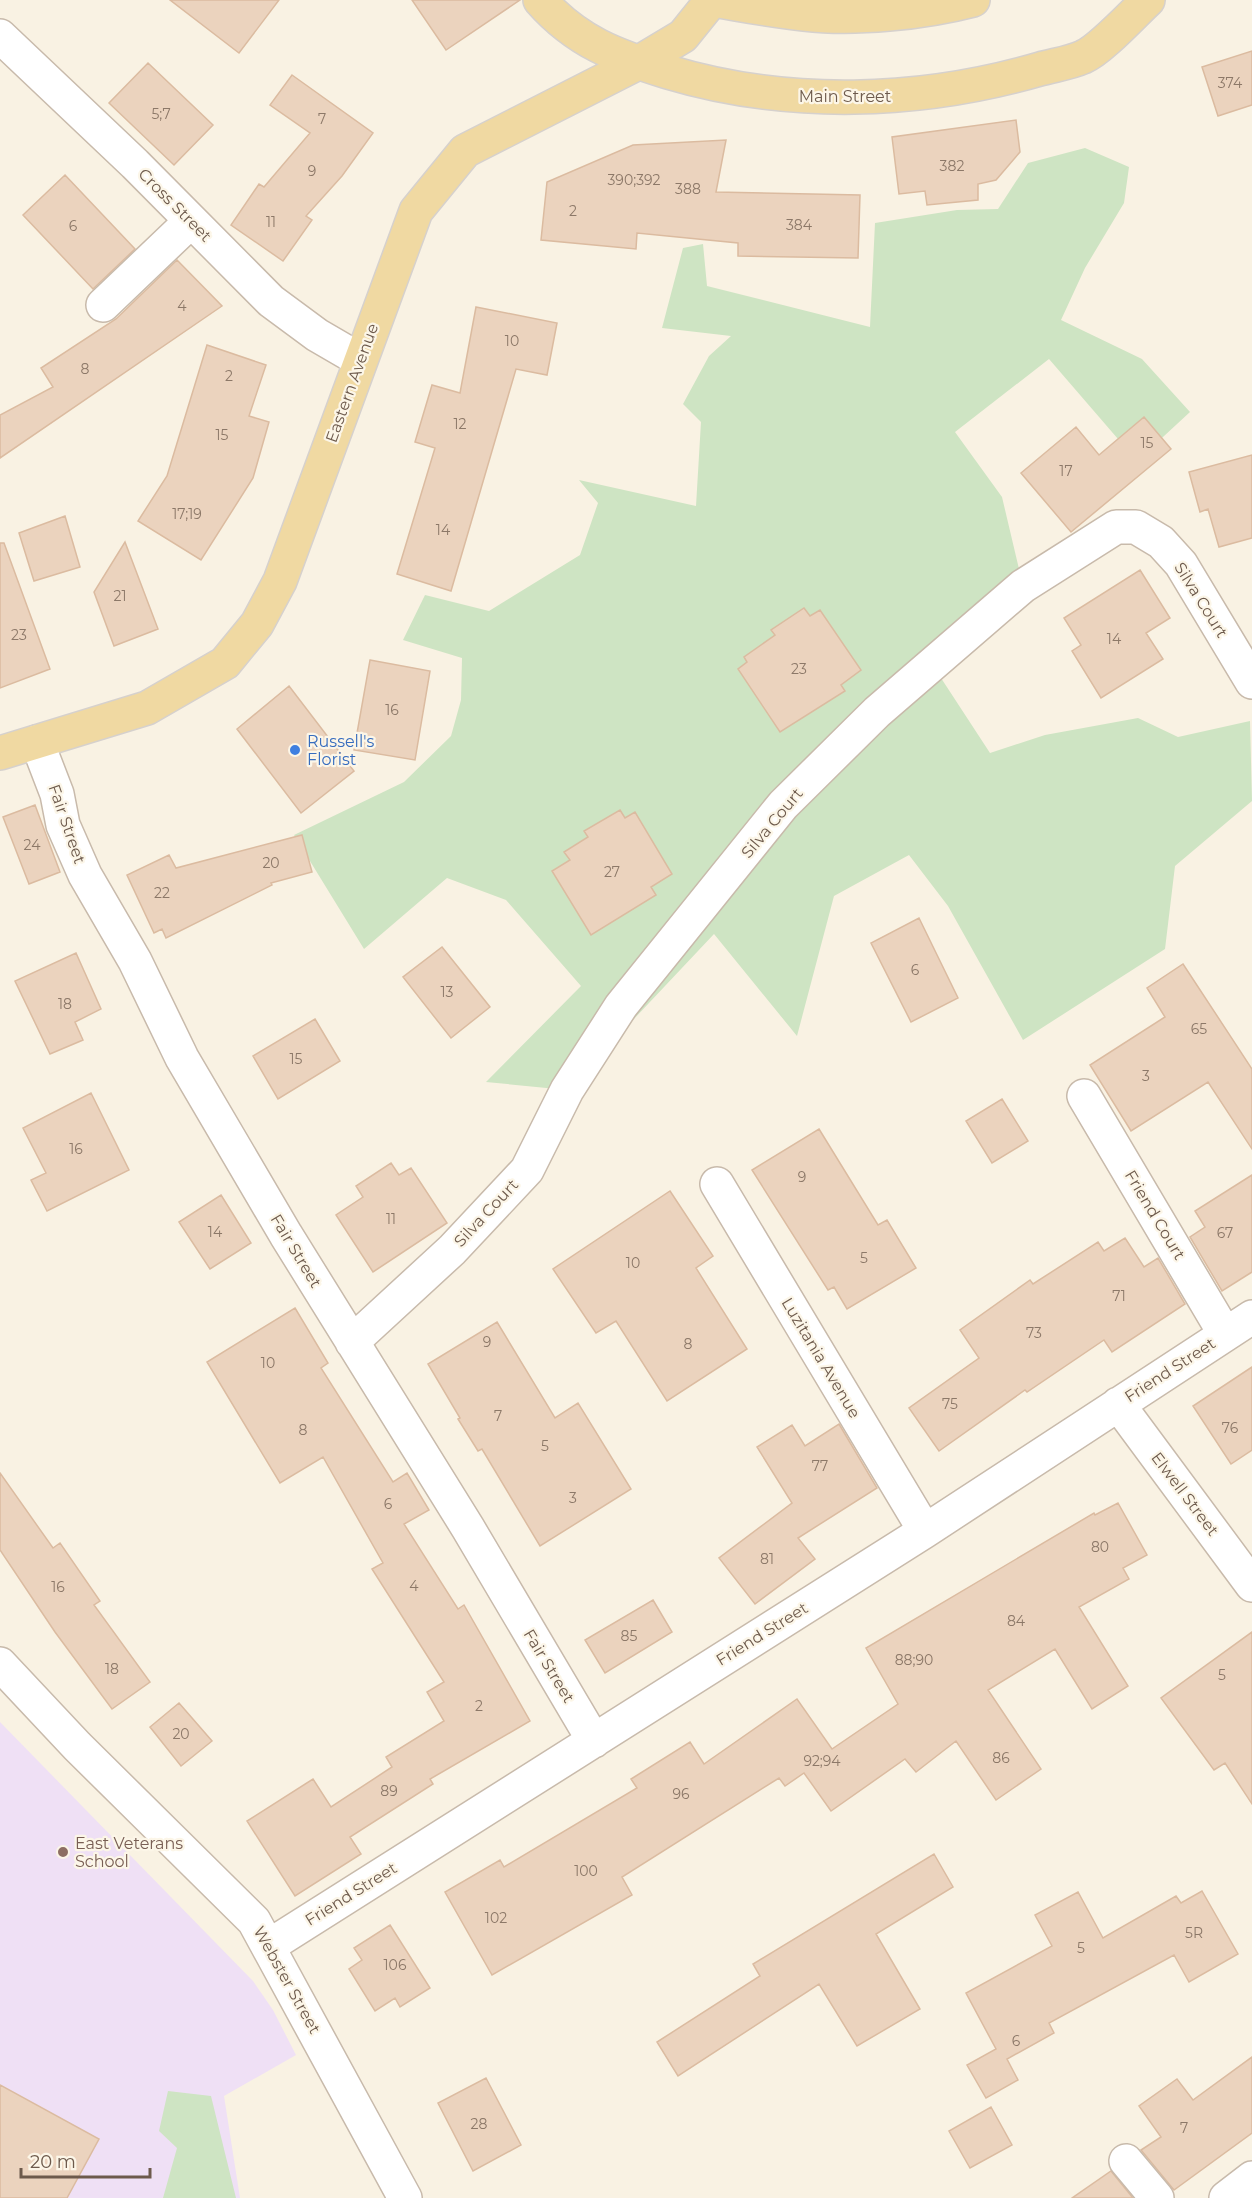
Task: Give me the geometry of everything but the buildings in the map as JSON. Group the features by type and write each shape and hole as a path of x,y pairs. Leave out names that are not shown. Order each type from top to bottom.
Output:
{"main road":[{"name":"Main Street","path":"540,0 560,23 597,48 638,63 691,79 772,95 826,98 904,95 999,81 1085,56 1148,0"},
{"name":"Eastern Avenue","path":"0,753 147,708 225,663 258,624 280,581 416,211 465,151 638,63 683,36 712,0"},
{"path":"712,0 805,15 842,15 892,13 973,0"}],"street":[{"name":"Cross Street","path":"0,36 135,164 271,301 317,335 360,360"},
{"path":"103,304 190,221"},
{"name":"Silva Court","path":"352,1342 452,1250 527,1170 567,1090 621,1006 783,805 877,712 1023,586 1116,527 1136,528 1161,542 1182,564 1252,682"},
{"name":"Fair Street","path":"38,742 57,794 63,825 85,875 135,961 182,1058 286,1235 468,1528 594,1741"},
{"name":"Friend Court","path":"1084,1096 1239,1325"},
{"name":"Luzitania Avenue","path":"717,1184 925,1531"},
{"name":"Friend Street","path":"269,1946 925,1531 1239,1325"},
{"name":"Elwell Street","path":"1118,1404 1252,1585"},
{"name":"Webster Street","path":"0,1664 77,1746 254,1921 405,2198"},
{"path":"1126,2161 1157,2198"},
{"path":"1226,2198 1252,2178"}],"shaded area":[{"name":"East Veterans School","path":"0,1722 253,1981 273,2010 296,2055 224,2096 240,2198 0,2198"}],"green space":[{"path":"1085,148 1129,167 1124,203 1085,268 1061,320 1142,359 1190,412 1137,461 1049,359 955,432 1002,497 1023,586 941,678 990,753 1045,735 1138,718 1178,737 1250,721 1252,801 1175,866 1165,949 1023,1040 948,906 909,855 834,896 797,1036 714,934 567,1090 486,1082 581,986 506,900 447,878 364,949 294,835 404,782 451,736 461,700 462,658 403,640 425,595 489,611 580,555 598,503 579,480 696,506 701,422 683,404 709,356 731,336 662,328 683,248 703,244 707,286 870,327 875,223 957,210 998,209 1028,163"},
{"path":"168,2091 211,2096 236,2198 163,2198 177,2148 159,2131"}],"place":[{"name":"Russell's Florist","path":"295,750"},
{"name":"East Veterans School","path":"63,1852"}]}
